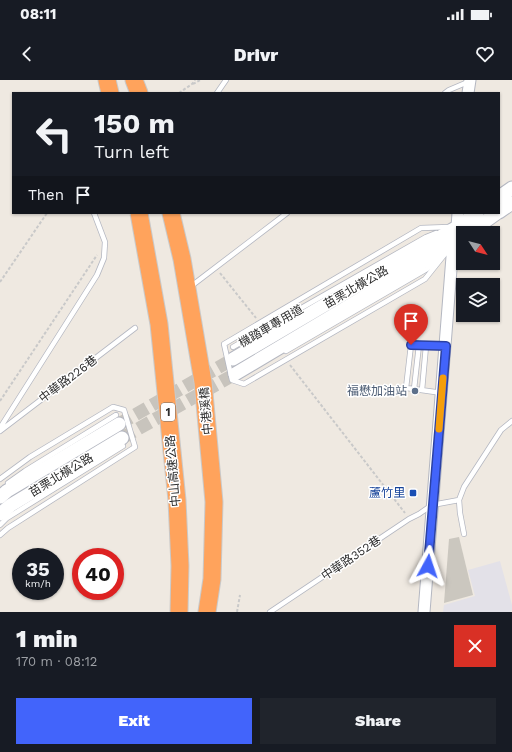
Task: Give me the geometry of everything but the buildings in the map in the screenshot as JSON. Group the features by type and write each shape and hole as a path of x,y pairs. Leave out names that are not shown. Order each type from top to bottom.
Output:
{"highway":[{"path":"107,80 110,92"},
{"path":"134,80 138,92"},
{"name":"中山高速公路","path":"139,214 158,324 177,500 180,566 179,612"},
{"name":"中港溪橋","path":"171,214 182,259 203,382 214,502 212,580 207,612"}],"main road":[{"path":"500,196 512,188"},
{"name":"苗栗北橫公路","path":"500,211 512,203"},
{"name":"苗栗北橫公路","path":"467,226 476,214"},
{"name":"苗栗北橫公路","path":"475,226 495,214"},
{"name":"苗栗北橫公路","path":"233,353 456,237"},
{"name":"苗栗北橫公路","path":"235,374 456,237"},
{"name":"苗栗北橫公路","path":"0,497 118,419"},
{"name":"苗栗北橫公路","path":"0,514 11,505 123,442"}],"street":[{"path":"468,92 470,80"},
{"path":"458,214 459,226"},
{"path":"424,612 446,346 456,267"}],"lane":[{"path":"218,92 226,80"},
{"path":"447,92 470,80"},
{"path":"0,428 97,275 104,258 105,242 94,214"},
{"path":"188,289 286,214"},
{"path":"456,234 421,228 224,344 232,380 244,384 425,279 456,240"},
{"path":"280,355 428,269 456,239"},
{"name":"中華路226巷","path":"0,431 135,328"},
{"path":"442,393 406,388 411,345 446,346"},
{"path":"414,389 419,345"},
{"path":"422,390 426,346"},
{"path":"0,479 30,457 113,407 124,410 135,447 8,528 0,535"},
{"path":"6,484 26,471 118,419"},
{"path":"464,534 459,500 464,487 501,430 512,421"},
{"path":"0,524 123,442"},
{"path":"432,505 459,500"},
{"name":"中華路352巷","path":"270,612 432,505"}],"path":[{"path":"192,84 195,80"},
{"path":"180,92 200,80"},
{"path":"0,282 46,214"},
{"path":"0,401 105,242"},
{"path":"216,267 260,323"},
{"path":"286,360 409,519"},
{"path":"237,612 240,595"}],"shaded area":[{"path":"500,561 512,605 512,610 510,612 443,612 444,605 475,596 468,570"}],"tunnel":[{"path":"119,424 233,359"},
{"path":"122,438 235,374"}],"slow traffic":[{"path":"439,429 443,378"}],"place":[{"name":"福懋加油站","path":"415,391"},
{"name":"蘆竹里","path":"413,493"}],"route":[{"path":"411,345 446,346 428,566"}]}
